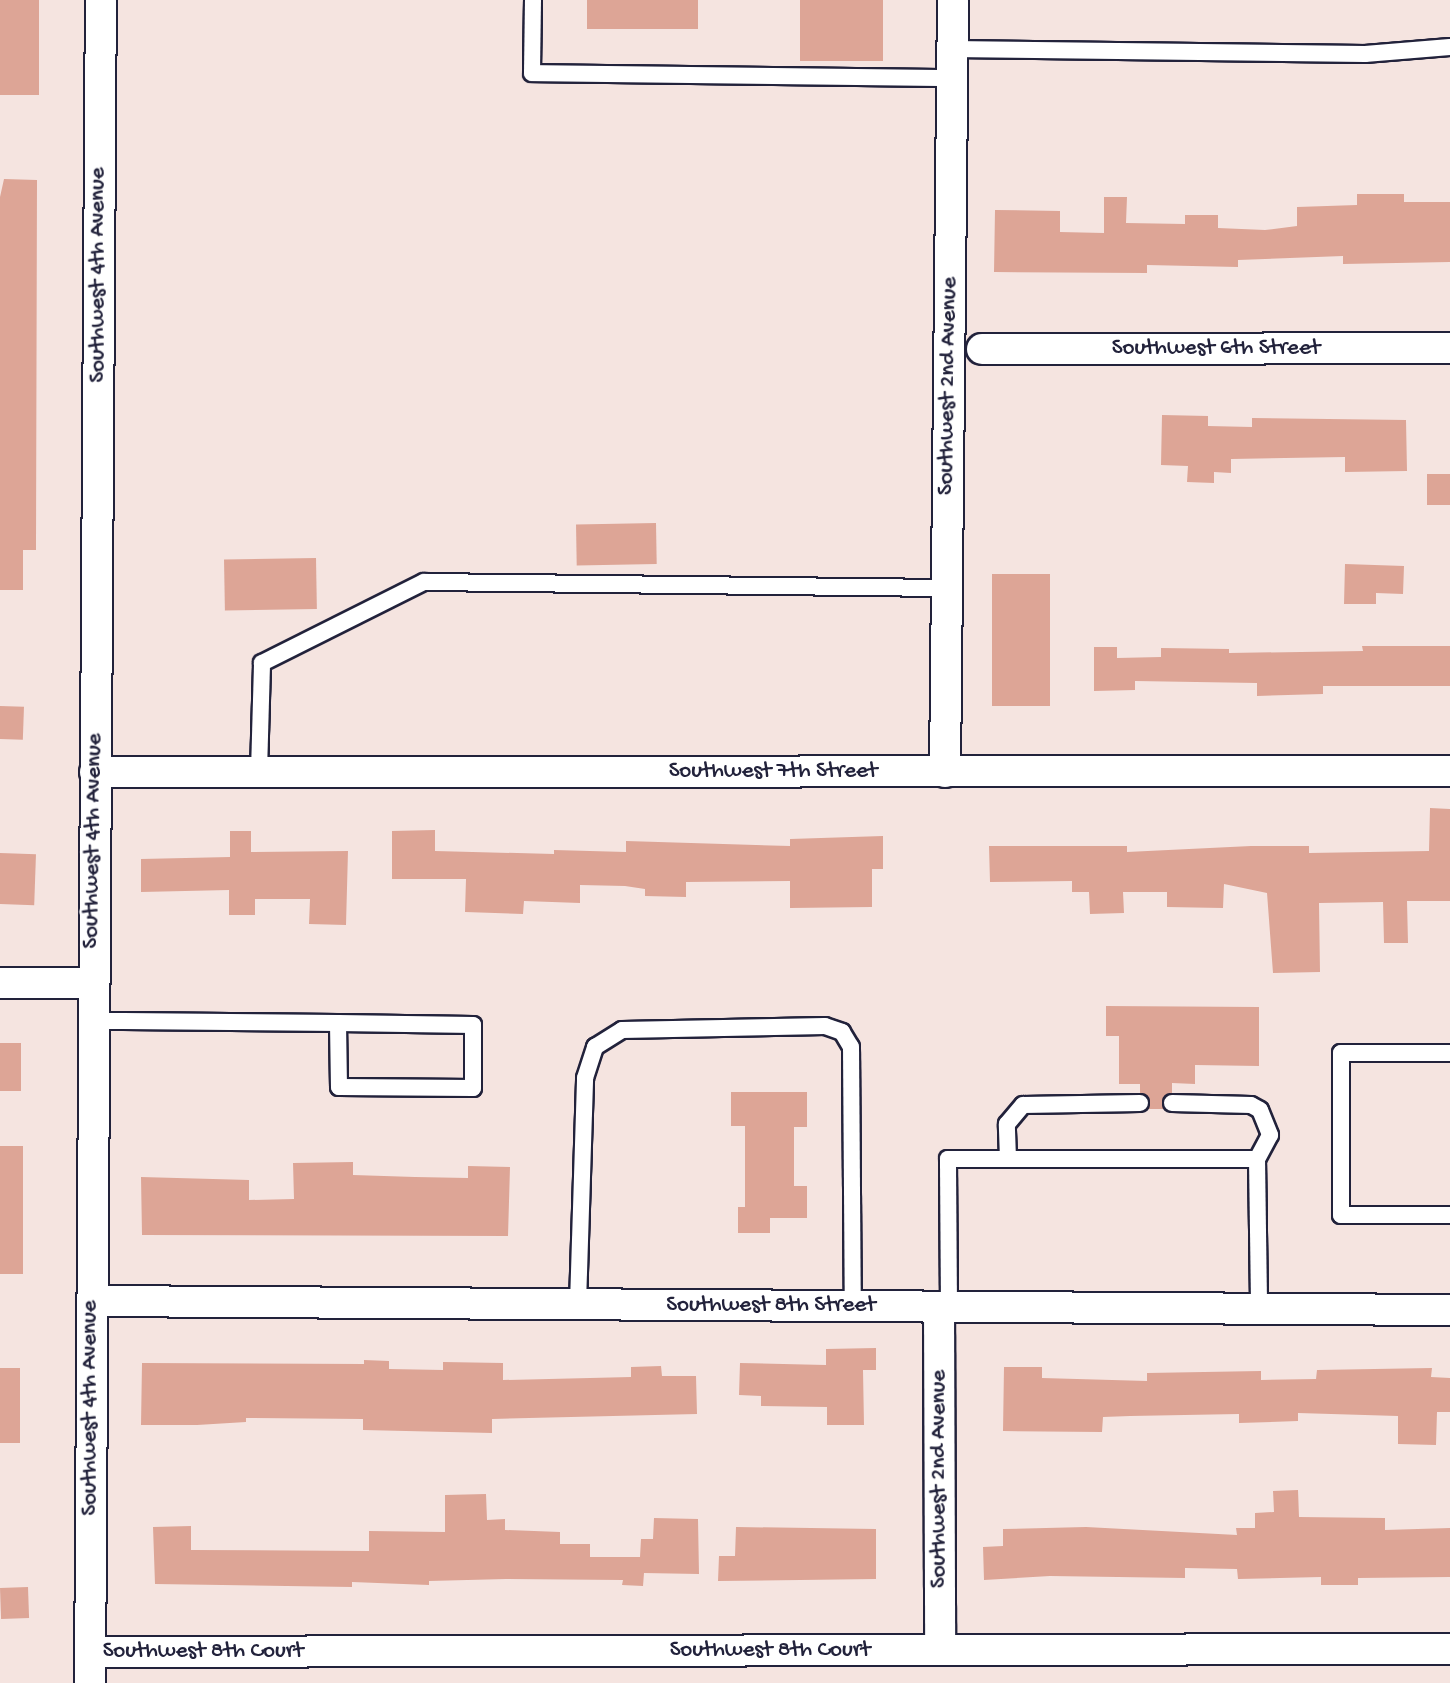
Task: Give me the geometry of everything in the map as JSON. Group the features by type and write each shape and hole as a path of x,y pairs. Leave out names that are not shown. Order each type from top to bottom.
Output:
{"street":[{"name":"Southwest 4th Avenue","path":"90,1683 92,1021 101,0"},
{"name":"Southwest 2nd Avenue","path":"945,772 953,0"},
{"name":"Southwest 6th Street","path":"982,349 1450,348"},
{"name":"Southwest 7th Street","path":"95,772 1450,771"},
{"path":"0,984 93,983"},
{"name":"Southwest 8th Street","path":"92,1301 1450,1310"},
{"name":"Southwest 2nd Avenue","path":"940,1650 944,1307"},
{"name":"Southwest 8th Court","path":"90,1652 1450,1649"}],"lane":[{"path":"533,0 532,74 1365,54 1450,47"},
{"path":"259,772 262,663 425,582 947,587"},
{"path":"92,1021 338,1023 473,1025 473,1088 339,1087 338,1023"},
{"path":"578,1304 585,1078 595,1047 622,1030 825,1026 842,1032 851,1047 853,1307"},
{"path":"1450,1054 1341,1053 1341,1215 1450,1215"},
{"path":"1007,1159 1007,1124 1023,1105 1140,1102"},
{"path":"1172,1103 1251,1105 1260,1110 1270,1135 1257,1159 1258,1309"},
{"path":"944,1307 948,1159 1257,1159"}],"building":[{"path":"0,0 39,0 39,95 0,95"},
{"path":"587,0 698,0 698,29 587,29"},
{"path":"800,0 883,0 883,61 800,61"},
{"path":"4,179 37,180 36,550 23,550 23,590 0,590 0,197"},
{"path":"1357,194 1404,194 1404,202 1450,202 1450,262 1343,264 1343,256 1238,260 1238,267 1147,265 1147,273 994,272 995,210 1060,211 1060,232 1104,233 1104,197 1127,197 1126,223 1185,224 1185,215 1218,215 1218,228 1265,230 1297,226 1297,207 1357,205"},
{"path":"1162,415 1208,416 1208,426 1252,427 1252,418 1406,420 1407,471 1345,472 1345,457 1231,459 1231,473 1214,472 1214,483 1187,482 1188,466 1161,465"},
{"path":"1427,474 1450,474 1450,505 1427,505"},
{"path":"656,523 657,564 577,565 576,524"},
{"path":"316,558 317,609 225,611 224,560"},
{"path":"1345,564 1404,566 1403,594 1376,593 1376,604 1344,604"},
{"path":"992,574 1050,574 1050,706 992,706"},
{"path":"1362,646 1450,646 1450,686 1323,686 1323,694 1257,696 1257,683 1135,681 1135,690 1094,691 1094,647 1117,647 1117,658 1161,657 1161,648 1229,649 1229,653 1363,651"},
{"path":"0,706 24,707 23,740 0,739"},
{"path":"1430,808 1450,809 1450,901 1407,901 1408,943 1384,943 1383,902 1319,903 1320,972 1273,973 1267,893 1224,884 1223,908 1167,907 1167,892 1123,892 1124,913 1090,914 1089,892 1072,892 1072,881 990,882 989,846 1127,846 1127,852 1251,846 1309,846 1309,853 1429,851"},
{"path":"435,830 435,851 554,854 554,850 626,852 626,841 790,846 790,839 883,836 883,869 872,869 872,907 790,908 790,881 686,882 686,897 645,896 645,889 625,886 580,885 580,903 524,901 523,914 465,912 466,879 392,879 392,831"},
{"path":"230,831 251,831 251,852 348,851 346,925 309,924 310,899 255,899 255,915 229,915 229,890 141,892 141,859 230,857"},
{"path":"0,853 36,854 34,905 0,904"},
{"path":"1106,1006 1259,1007 1259,1066 1195,1065 1195,1084 1172,1083 1172,1093 1163,1098 1164,1109 1148,1109 1149,1098 1140,1093 1140,1084 1119,1084 1119,1036 1106,1036"},
{"path":"0,1043 21,1043 21,1091 0,1091"},
{"path":"731,1092 807,1092 807,1127 794,1127 794,1186 807,1186 807,1218 770,1218 770,1233 738,1233 738,1207 745,1207 745,1126 731,1126"},
{"path":"0,1146 23,1146 23,1274 0,1274"},
{"path":"353,1162 353,1175 415,1177 468,1178 468,1166 510,1167 508,1236 142,1235 141,1177 249,1180 249,1200 294,1199 293,1163"},
{"path":"876,1348 876,1370 863,1370 864,1425 827,1425 827,1407 761,1406 761,1396 739,1395 740,1363 826,1365 826,1349"},
{"path":"364,1360 389,1361 389,1369 443,1370 443,1362 503,1363 503,1380 631,1377 631,1367 661,1366 662,1376 696,1376 697,1414 492,1419 492,1433 363,1430 363,1419 246,1418 246,1422 141,1425 142,1363 364,1364"},
{"path":"1004,1367 1042,1367 1042,1378 1147,1381 1147,1373 1261,1371 1261,1380 1316,1379 1317,1370 1432,1368 1431,1377 1450,1378 1450,1412 1437,1412 1436,1445 1398,1444 1398,1416 1298,1413 1298,1421 1239,1423 1239,1414 1103,1417 1102,1432 1003,1431"},
{"path":"0,1368 20,1368 20,1443 0,1443"},
{"path":"1298,1490 1299,1517 1385,1518 1385,1530 1450,1528 1450,1577 1358,1578 1358,1585 1321,1585 1321,1577 1238,1579 1237,1569 1185,1568 1185,1578 1050,1576 984,1580 983,1547 1003,1546 1003,1529 1086,1527 1237,1535 1236,1528 1255,1528 1255,1513 1274,1512 1273,1491"},
{"path":"486,1494 487,1520 505,1519 505,1530 560,1532 560,1544 590,1544 590,1557 640,1557 641,1539 653,1539 654,1518 698,1519 699,1574 644,1573 643,1586 622,1585 623,1580 506,1579 429,1581 429,1585 352,1582 352,1587 155,1584 153,1527 191,1526 191,1550 369,1551 369,1531 445,1532 445,1495"},
{"path":"736,1527 876,1529 876,1579 718,1581 719,1556 735,1556"},
{"path":"28,1587 29,1618 1,1619 0,1588"}]}
